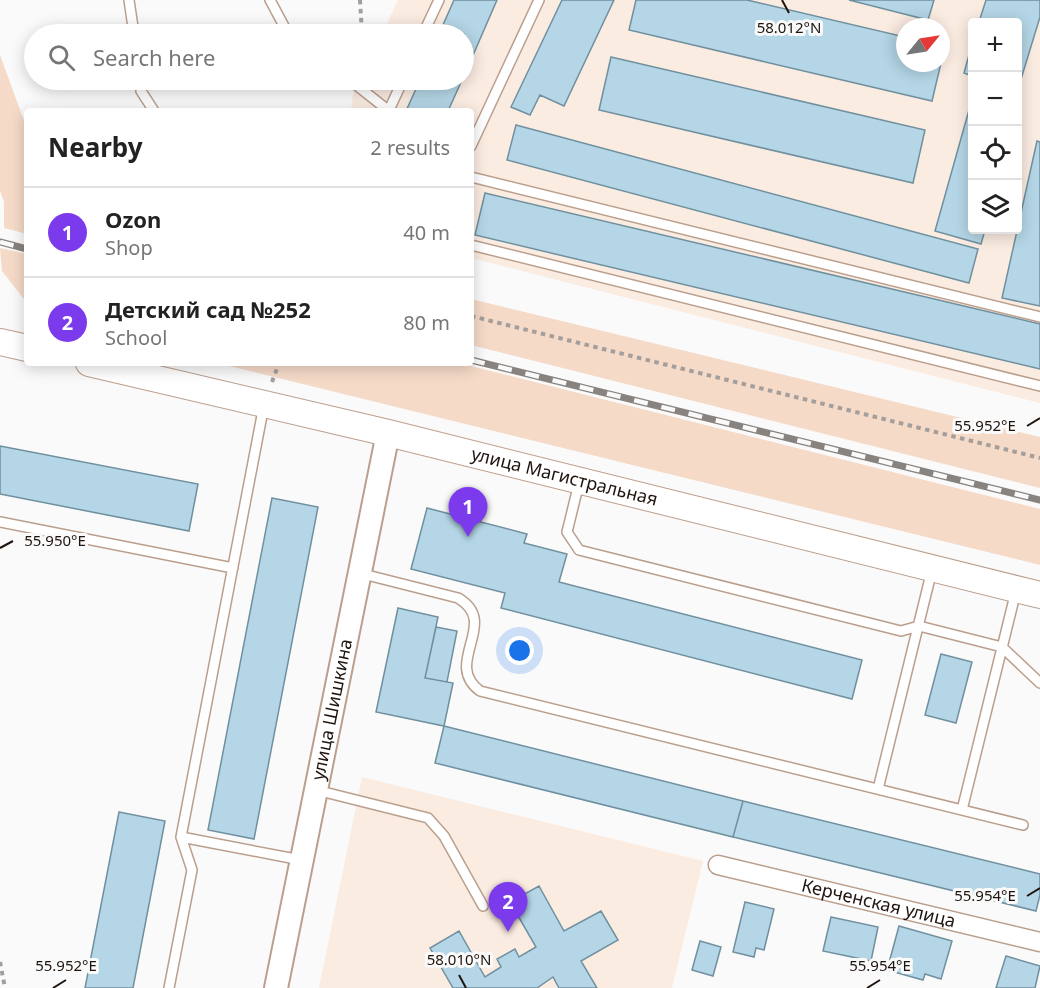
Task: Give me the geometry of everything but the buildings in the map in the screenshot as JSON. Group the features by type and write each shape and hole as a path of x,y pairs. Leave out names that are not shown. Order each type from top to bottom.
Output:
{"main road":[{"path":"0,342 24,347"},
{"name":"улица Магистральная","path":"102,366 388,433 1028,592"}],"street":[{"name":"улица Шишкина","path":"276,988 388,433"},
{"name":"Керченская улица","path":"718,865 1040,942"}],"lane":[{"path":"129,0 133,24"},
{"path":"270,0 283,24"},
{"path":"428,24 439,0"},
{"path":"474,140 539,0"},
{"path":"141,90 152,108"},
{"path":"363,90 386,108"},
{"path":"390,108 398,90"},
{"path":"474,178 1040,317"},
{"path":"474,246 1040,386"},
{"path":"169,988 192,870 181,837 264,405"},
{"path":"580,481 567,532 579,550 902,631 919,626 1002,647 1040,683"},
{"path":"0,522 233,568"},
{"path":"878,789 933,569"},
{"path":"359,573 458,598 469,604 474,612 475,628 466,675 470,684 480,691 1023,825"},
{"path":"962,810 1002,647 1028,592"},
{"path":"316,789 428,818 444,836 483,906"},
{"path":"181,837 302,860"}],"path":[{"path":"360,0 361,24"},
{"path":"474,317 1040,458"},
{"path":"0,962 5,988"}],"shaded area":[{"path":"398,0 1040,0 1040,403 474,259 474,108 351,108 355,90 474,90 474,24 387,24"},
{"path":"0,55 24,121 24,233 4,228 4,202 0,191"},
{"path":"0,248 24,253 24,299 2,271"},
{"path":"474,300 1040,437 1040,488 474,346"},
{"path":"229,366 471,366 1040,509 1040,565"},
{"path":"362,777 703,861 672,988 319,988"}],"railway":[{"path":"0,242 24,248"},
{"path":"474,361 1040,500"}],"place":[{"name":"Ozon","path":"468,537"},
{"name":"Детский сад №252","path":"508,932"}]}
